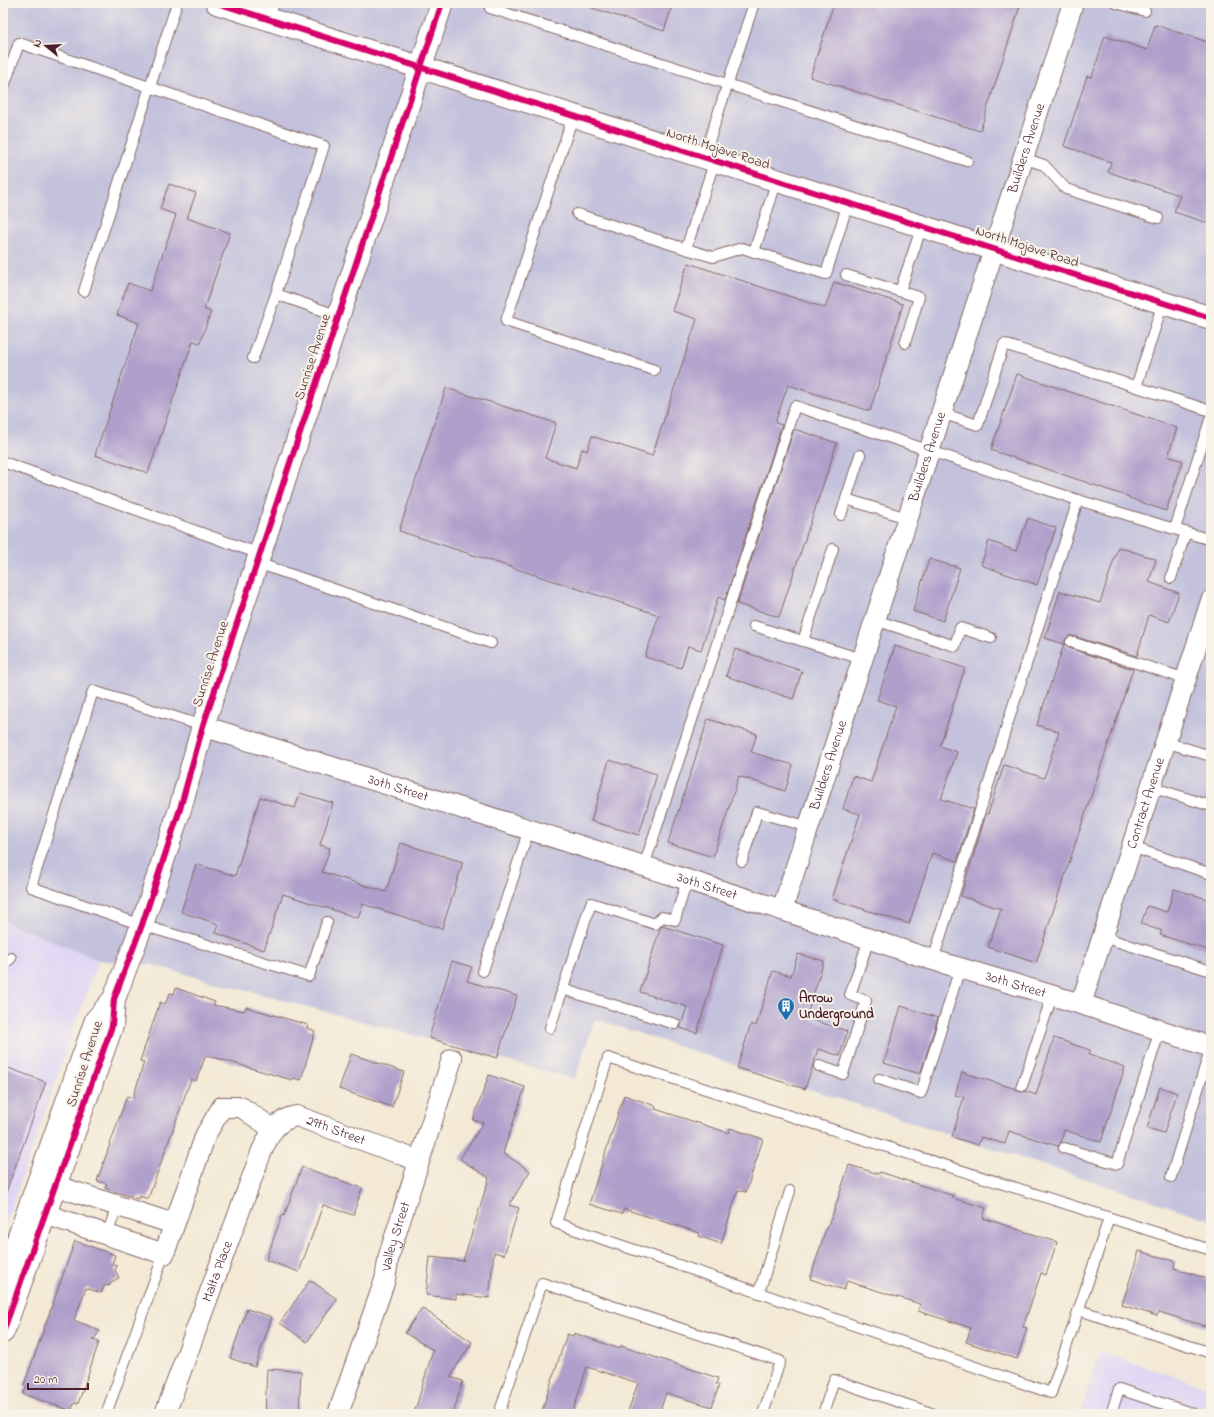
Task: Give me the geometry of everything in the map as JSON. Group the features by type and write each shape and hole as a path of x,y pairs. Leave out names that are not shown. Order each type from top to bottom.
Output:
{"street":[{"name":"North Mojave Road","path":"217,3 271,11 422,68 1211,318"},
{"name":"Sunrise Avenue","path":"3,1332 37,1211 47,1183 112,1026 114,999 142,925 180,809 203,726 422,68 442,3"},
{"name":"Builders Avenue","path":"782,910 1073,3"},
{"name":"Contract Avenue","path":"1081,1004 1211,601"},
{"name":"30th Street","path":"203,726 782,910 933,960 1081,1004 1211,1047"},
{"name":"Valley Street","path":"338,1414 385,1280 389,1255 452,1059"},
{"path":"37,1211 164,1254 206,1134 222,1107 241,1107 273,1129"},
{"name":"29th Street","path":"273,1129 288,1117 297,1116 419,1161"},
{"name":"Malta Place","path":"165,1414 261,1153 273,1129"},
{"path":"47,1183 174,1224"},
{"name":"Sunrise Avenue","path":"3,1281 37,1211"}],"lane":[{"path":"84,291 177,3"},
{"path":"686,249 728,85 754,3"},
{"path":"1116,3 1145,12"},
{"path":"490,8 967,161"},
{"path":"3,89 19,43 324,146 276,294 253,358"},
{"path":"573,116 506,321 654,370"},
{"path":"1023,158 1044,165 1066,189 1158,218"},
{"path":"754,252 777,180"},
{"path":"577,214 713,257 742,248 826,274 848,203"},
{"path":"900,291 922,226"},
{"path":"846,275 919,297 905,343"},
{"path":"276,294 339,316"},
{"path":"1136,387 1163,303"},
{"path":"941,413 978,425 1004,344 1211,411"},
{"path":"644,866 795,406 929,449 1078,500 1211,540"},
{"path":"1175,529 1211,417"},
{"path":"840,515 860,455"},
{"path":"3,462 258,558 491,643"},
{"path":"846,499 907,518"},
{"path":"933,960 1078,500"},
{"path":"1171,578 1186,532"},
{"path":"803,641 832,549"},
{"path":"875,620 954,646 960,628 991,638"},
{"path":"754,626 862,659"},
{"path":"1071,642 1186,679"},
{"path":"203,726 93,691 31,887 142,925 309,976 327,922"},
{"path":"1165,742 1211,756"},
{"path":"1151,787 1211,806"},
{"path":"742,860 757,812 809,827"},
{"path":"483,972 529,829"},
{"path":"1132,848 1211,874"},
{"path":"550,1028 591,903 655,924 662,916 675,920 687,880"},
{"path":"1103,937 1211,970"},
{"path":"819,1066 843,1074 866,1001 850,995 869,939"},
{"path":"3,965 11,958"},
{"path":"879,1079 921,1093 960,968"},
{"path":"562,989 675,1024"},
{"path":"1022,1086 1052,996"},
{"path":"1064,1148 1117,1164 1160,1030"},
{"path":"1171,1177 1211,1047"},
{"path":"1108,1218 1051,1393 556,1223 608,1058 1211,1250"},
{"path":"759,1293 790,1191"},
{"path":"107,1235 117,1206"},
{"path":"106,1414 164,1254"},
{"path":"499,1414 542,1283 780,1361 763,1414"},
{"path":"1079,1310 1211,1354"},
{"path":"823,1414 834,1380 934,1414"},
{"path":"1111,1414 1119,1389 1194,1414"}],"shaded area":[{"path":"3,3 1211,3 1211,1220 595,1019 575,1079 152,965 98,960 3,921"},
{"path":"3,921 98,960 3,1231"},
{"path":"1100,1352 1211,1388 1211,1414 1080,1414"}],"building":[{"path":"587,3 673,3 664,31 586,6"},
{"path":"834,3 1021,3 980,131 810,77"},
{"path":"1155,25 1211,43 1211,224 1174,212 1180,195 1108,172 1111,162 1064,146 1087,76 1092,77 1105,36 1147,50"},
{"path":"169,184 196,193 187,218 230,233 204,309 211,312 200,343 193,341 148,473 95,455 139,323 117,315 128,283 150,291 176,215 160,209"},
{"path":"688,263 825,308 834,282 903,304 870,411 788,385 775,423 782,425 725,600 718,597 701,650 688,646 681,668 645,657 659,615 399,531 446,388 556,423 545,458 576,468 582,449 587,451 592,436 652,456 697,319 672,311"},
{"path":"1017,374 1177,428 1168,456 1183,461 1166,511 991,450"},
{"path":"794,429 837,443 779,617 737,604"},
{"path":"1028,518 1056,528 1037,585 981,565 989,541 1016,551"},
{"path":"1118,547 1156,559 1149,582 1179,593 1169,622 1149,615 1137,656 1073,636 1069,636 1065,640 1065,644 1069,648 1133,669 1036,963 988,947 1001,909 961,896 986,814 988,814 1004,765 1044,778 1059,732 1037,725 1064,644 1045,638 1060,591 1100,603"},
{"path":"929,559 960,568 943,621 913,611"},
{"path":"895,646 965,668 940,746 957,752 941,799 974,809 957,861 932,853 909,924 832,899 860,814 843,809 853,776 871,782 896,706 877,700"},
{"path":"735,649 802,671 793,699 726,676"},
{"path":"708,719 757,734 751,752 793,765 785,791 739,776 713,857 668,843"},
{"path":"609,760 657,774 639,835 591,821"},
{"path":"300,793 333,803 320,845 330,848 322,872 386,892 401,843 463,862 442,929 363,904 358,918 283,894 264,950 216,933 219,924 181,912 196,864 235,876 260,797 295,808"},
{"path":"1174,889 1211,900 1211,951 1160,935 1162,931 1141,924 1147,906 1167,912"},
{"path":"662,926 723,945 697,1033 680,1028 687,1007 640,992"},
{"name":"Arrow Underground","path":"798,954 824,961 806,1018 847,1031 840,1056 818,1049 805,1089 737,1068 751,1024 756,1026 773,971 791,976"},
{"path":"452,961 472,967 467,981 517,996 497,1058 429,1038"},
{"path":"176,988 215,1002 213,1005 244,1011 246,1007 308,1025 307,1028 315,1031 301,1080 293,1078 292,1080 206,1055 196,1081 191,1079 148,1199 139,1196 138,1199 105,1188 107,1184 97,1181 127,1096 133,1098 144,1062 140,1061 160,1002 165,1004 170,993 174,994"},
{"path":"901,1006 938,1018 920,1074 884,1063"},
{"path":"1054,1038 1090,1050 1089,1055 1125,1067 1101,1142 1064,1130 1061,1143 1058,1146 1009,1131 1005,1144 981,1137 978,1145 952,1137 964,1097 955,1095 962,1072 1016,1089 1020,1092 1025,1091 1036,1095"},
{"path":"351,1054 404,1072 392,1107 339,1089"},
{"path":"3,1066 46,1082 5,1195 3,1195"},
{"path":"489,1075 525,1087 503,1153 530,1171 509,1205 519,1208 504,1255 494,1252 489,1298 456,1294 456,1299 426,1295 430,1257 463,1261 489,1178 460,1159 483,1123 473,1120"},
{"path":"1160,1087 1177,1093 1164,1133 1147,1128"},
{"path":"624,1095 656,1106 655,1109 729,1133 730,1128 763,1139 746,1192 738,1190 721,1244 699,1236 700,1233 624,1209 622,1214 589,1204"},
{"path":"849,1165 879,1174 880,1172 954,1196 953,1198 986,1208 983,1218 1057,1242 1046,1275 1041,1273 1023,1327 1027,1328 1017,1359 966,1342 971,1328 918,1311 920,1304 847,1281 844,1290 810,1279"},
{"path":"302,1167 362,1188 353,1215 323,1205 299,1272 266,1260 282,1215 284,1216"},
{"path":"75,1241 115,1255 112,1264 117,1266 115,1270 119,1278 111,1282 109,1286 105,1285 101,1293 86,1288 74,1320 100,1331 93,1340 99,1342 78,1404 74,1403 71,1411 23,1394 27,1386 24,1385"},
{"path":"1139,1251 1175,1261 1174,1268 1211,1280 1211,1328 1159,1312 1157,1316 1122,1305"},
{"path":"310,1280 337,1299 307,1342 280,1323"},
{"path":"422,1308 472,1342 450,1377 463,1381 453,1414 414,1414 433,1350 405,1333"},
{"path":"247,1309 272,1317 255,1367 230,1358"},
{"path":"574,1333 620,1349 621,1346 718,1378 716,1384 719,1385 712,1407 666,1393 659,1414 627,1414 638,1383 587,1367 572,1414 541,1414 567,1334 573,1336"},
{"path":"267,1369 301,1371 299,1414 265,1414"}],"cycle path":[{"path":"217,3 1211,318"},
{"path":"3,1332 112,1026 114,999 142,925 180,809 203,726 442,3"}],"place":[{"name":"Arrow Underground","path":"786,1021"}]}
